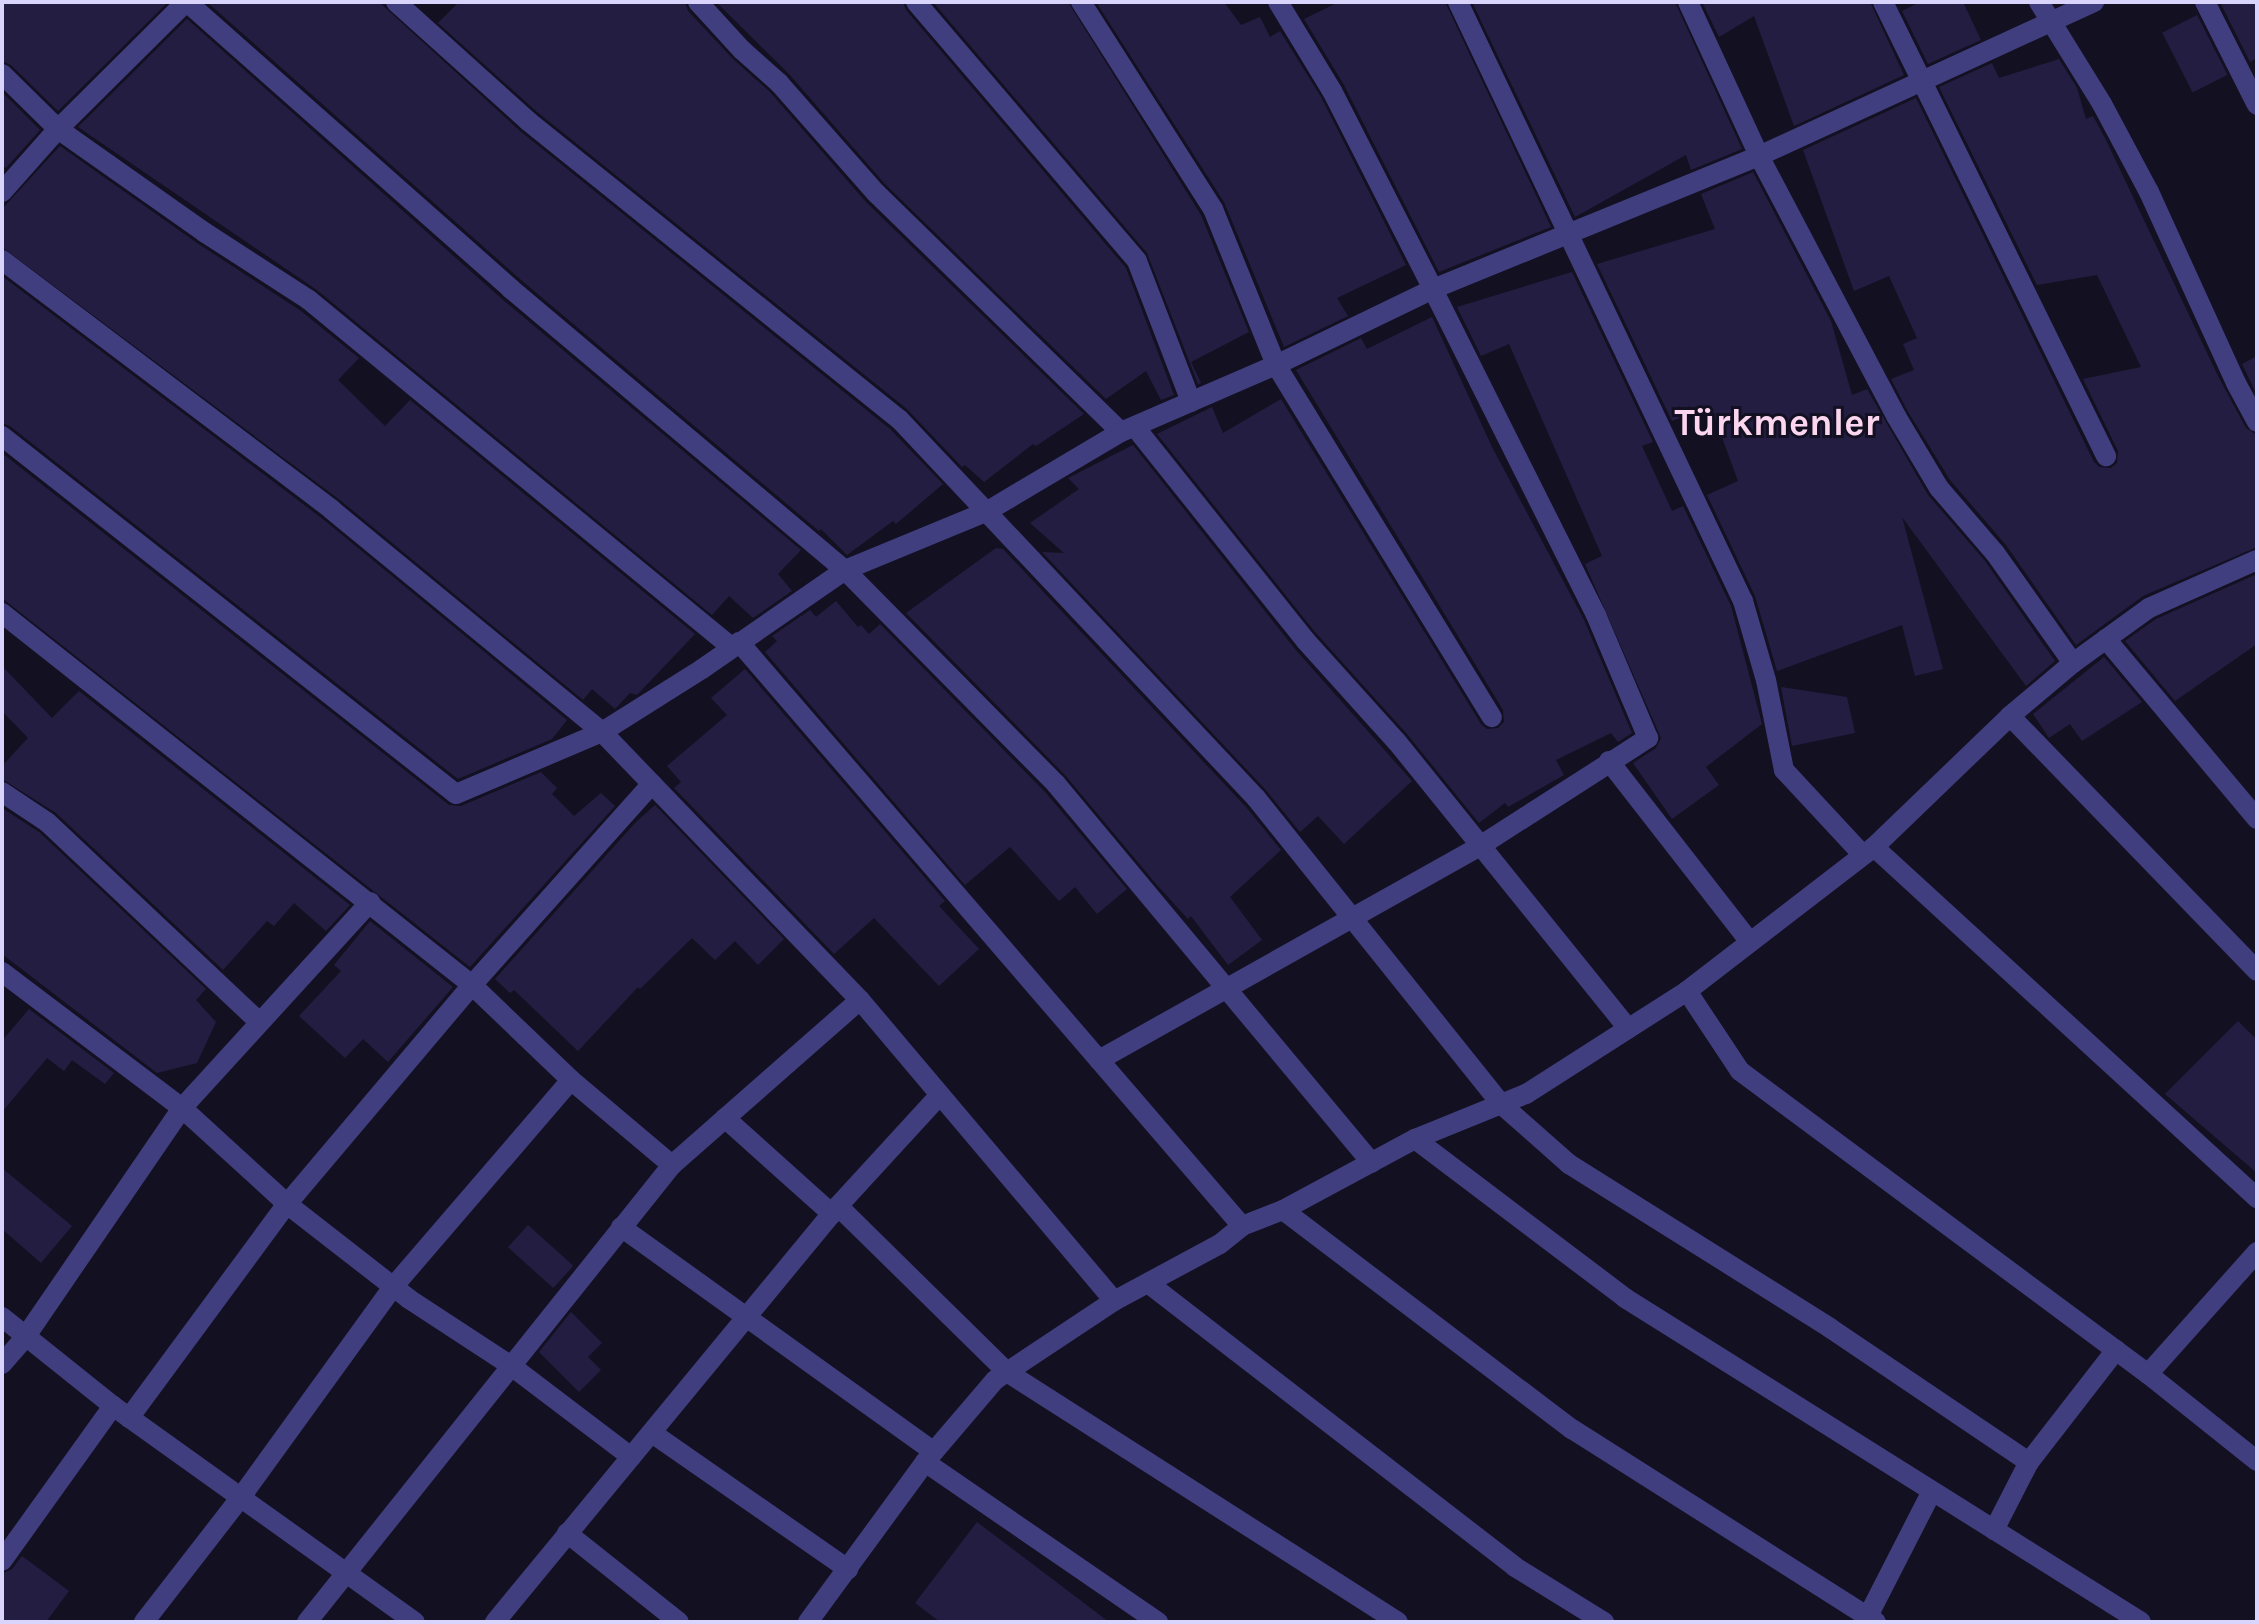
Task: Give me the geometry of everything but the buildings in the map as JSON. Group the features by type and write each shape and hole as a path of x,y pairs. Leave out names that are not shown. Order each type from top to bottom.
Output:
{"street":[{"path":"2,192 58,129 186,2 511,289 845,570 1056,784 1372,1163"},
{"path":"396,2 528,121 899,419 1256,798 1501,1104 1569,1164 1830,1328 2029,1462"},
{"path":"698,2 742,50 779,83 876,193 1128,430 1305,640 1397,742 1628,1028"},
{"path":"916,2 1137,261 1191,402"},
{"path":"1081,2 1213,209 1276,365 1492,717"},
{"path":"1099,1060 1480,846 1648,738 1596,615 1433,289 1332,91 1278,2"},
{"path":"1458,2 1743,601 1766,680 1784,770 1868,851 2257,1198"},
{"path":"1688,2 1759,156 1896,416 1939,488 1995,553 2073,663"},
{"path":"1883,2 2106,456"},
{"path":"2039,2 2102,104 2149,192 2257,422"},
{"path":"2,436 456,794 602,732 702,669 845,570 986,512 1128,430 1276,365 1433,289 1759,156 2094,2"},
{"path":"2205,2 2257,105"},
{"path":"2,74 58,129 204,232 309,300 735,644 1242,1226"},
{"path":"2,260 332,510 602,732 860,1000 938,1097 1114,1301"},
{"path":"808,1622 930,1457 995,1380 1114,1301 1220,1244 1242,1226 1283,1210 1415,1139 1526,1094 1687,991 1868,851 2010,716 2073,663 2149,608 2257,560"},
{"path":"2,613 472,985 571,1080 672,1165"},
{"path":"2106,639 2257,819"},
{"path":"2010,716 2257,971"},
{"path":"1609,761 1750,942"},
{"path":"2,1561 287,1204 472,985 652,784"},
{"path":"2,792 47,822 258,1021"},
{"path":"2,1364 26,1336 182,1108 258,1021 370,902"},
{"path":"2,972 182,1108 287,1204 393,1287 510,1365 631,1457"},
{"path":"1687,991 1740,1071 2148,1374 2257,1461"},
{"path":"307,1622 672,1165 860,1000"},
{"path":"144,1622 241,1497 393,1287 571,1080"},
{"path":"495,1622 835,1210 938,1097"},
{"path":"725,1118 835,1210 1007,1372 1384,1618"},
{"path":"1415,1139 1625,1298 2141,1622"},
{"path":"1283,1210 1572,1429 1869,1620 1932,1491"},
{"path":"621,1227 1158,1622"},
{"path":"2148,1374 2257,1252"},
{"path":"1148,1283 1515,1567 1604,1622"},
{"path":"2,1317 121,1412 415,1622"},
{"path":"1994,1530 2029,1462 2116,1350"},
{"path":"652,1433 848,1569"},
{"path":"567,1533 679,1622"}],"district":[{"name":"Türkmenler","path":"1777,423"}]}
